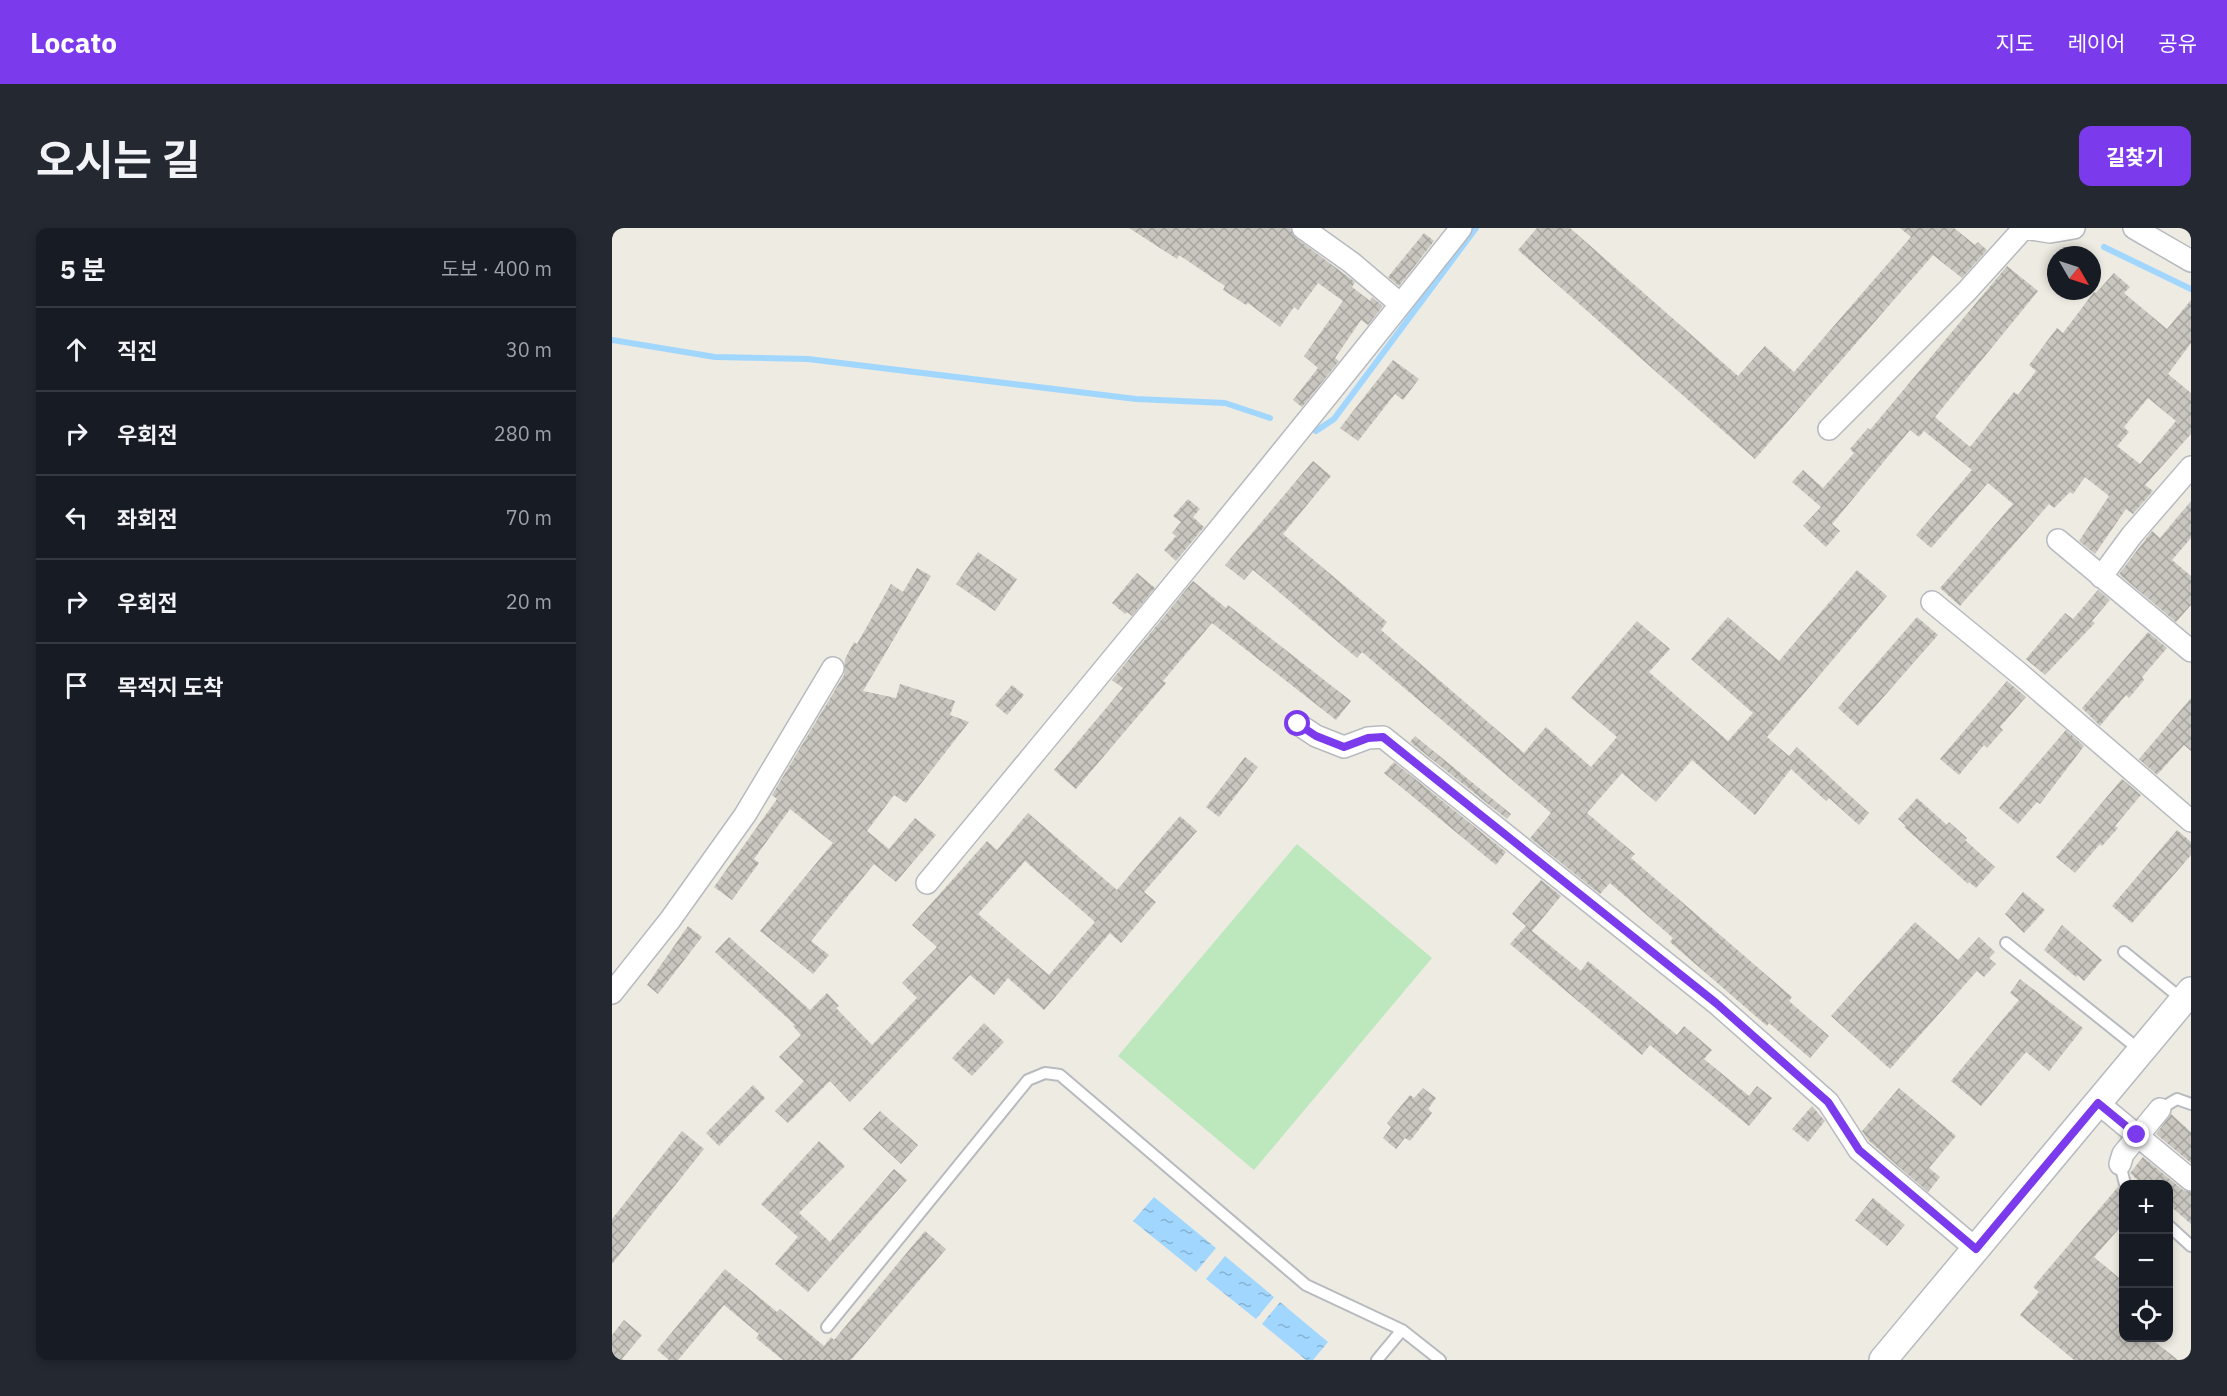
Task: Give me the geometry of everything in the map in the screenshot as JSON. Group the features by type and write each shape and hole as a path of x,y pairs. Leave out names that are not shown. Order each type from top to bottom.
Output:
{"street":[{"path":"1303,228 1352,263 1399,303"},
{"path":"927,882 1296,437 1399,303 1461,228"},
{"path":"1829,429 1967,291 2024,228 2050,232 2074,228"},
{"path":"2134,228 2191,261"},
{"path":"2102,577 2132,535 2191,467"},
{"path":"2058,540 2191,651"},
{"path":"1932,602 2020,674 2191,821"},
{"path":"612,993 670,920 745,815 833,668"},
{"path":"1298,724 1316,736 1344,747 1368,738 1383,737 1716,1003 1828,1102 1859,1150 1976,1249"},
{"path":"1883,1360 2187,996"},
{"path":"2098,1103 2191,1180"},
{"path":"2123,1174 2122,1154 2160,1109"}],"lane":[{"path":"2006,943 2141,1051"},
{"path":"2124,952 2187,996"},
{"path":"827,1327 1028,1080 1045,1073 1060,1075 1306,1285 1402,1330 1440,1360"},
{"path":"2160,1109 2177,1099 2191,1104"},
{"path":"2173,1229 2191,1246"},
{"path":"1377,1360 1402,1330"}],"green space":[{"path":"1297,844 1432,958 1254,1170 1118,1056"}],"water":[{"path":"1154,1197 1216,1248 1196,1272 1133,1221"},
{"path":"1225,1256 1274,1297 1256,1319 1206,1279"},
{"path":"1280,1302 1328,1342 1313,1360 1306,1360 1262,1324"}],"building":[{"path":"1129,228 1290,228 1296,238 1355,282 1352,287 1370,301 1372,297 1383,306 1368,325 1361,320 1335,358 1339,361 1302,407 1293,400 1318,368 1304,356 1343,301 1318,283 1298,310 1294,307 1280,327 1248,303 1246,305 1223,290 1225,286 1179,255 1177,259"},
{"path":"1537,228 1570,228 1738,376 1765,346 1794,372 1911,237 1900,228 1954,228 1975,245 1978,242 1987,250 1962,278 1933,255 1755,459 1518,250"},
{"path":"1424,233 1434,241 1399,286 1388,277"},
{"path":"2007,266 2038,291 1935,417 1970,447 2014,392 2018,395 2036,371 2029,365 2057,328 2063,333 2088,300 2101,300 2101,287 2114,273 2130,287 2124,293 2167,329 2191,300 2191,343 2168,374 2191,393 2191,434 2145,485 2153,491 2133,514 2126,509 2095,554 2079,541 2109,496 2085,477 2073,494 2070,492 2054,508 2049,504 1960,606 1940,588 2013,504 1988,483 1931,548 1916,535 1972,470 1924,431 1919,437 1910,430 1832,524 1840,531 1826,547 1803,526 1821,507 1792,482 1803,470 1823,488 1854,453 1850,449 1868,428 1870,430","holes":["2148,398 2176,421 2140,464 2117,446 2129,432 2124,427"]},
{"path":"1393,360 1419,379 1403,400 1395,394 1358,441 1340,428"},
{"path":"1313,461 1331,476 1283,534 1387,622 1381,630 1524,753 1546,727 1591,767 1617,737 1571,698 1637,621 1670,649 1649,672 1728,741 1753,713 1691,659 1728,617 1779,661 1857,570 1887,596 1767,737 1789,756 1797,747 1869,813 1859,825 1829,798 1826,801 1791,769 1755,815 1692,760 1656,802 1622,773 1587,813 1635,854 1631,858 1792,997 1789,1001 1829,1036 1810,1058 1769,1023 1767,1026 1670,942 1673,938 1610,883 1600,894 1530,838 1551,813 1362,652 1357,658 1253,570 1244,580 1225,565"},
{"path":"1188,499 1200,509 1193,517 1204,527 1176,561 1164,550 1176,536 1172,533 1181,522 1173,516"},
{"path":"2191,501 2191,538 2172,560 2191,576 2191,605 2176,622 2119,574 2152,531 2160,538"},
{"path":"978,552 1017,579 995,611 956,584"},
{"path":"917,568 931,576 863,691 896,698 900,684 955,701 950,715 969,722 906,803 894,795 867,831 889,849 915,818 936,835 896,882 874,864 811,941 829,955 813,974 760,931 833,843 790,809 754,859 759,863 732,900 714,887 777,799 772,795 844,675 845,659 854,642 857,644 891,584 903,592"},
{"path":"1137,573 1155,588 1132,616 1127,612 1125,614 1112,603"},
{"path":"1193,581 1226,608 1228,605 1351,701 1336,720 1212,623 1163,681 1166,683 1076,789 1054,770 1123,688 1112,680"},
{"path":"2098,590 2110,600 2092,621 2095,623 2045,675 2026,659 2065,613 2073,619"},
{"path":"1917,617 1938,635 1858,726 1838,708"},
{"path":"2148,632 2167,648 2142,677 2144,680 2129,698 2126,695 2100,726 2082,708"},
{"path":"2007,681 2026,697 2000,727 2003,730 1987,748 1984,745 1959,775 1940,759"},
{"path":"1012,685 1024,695 1007,715 995,705"},
{"path":"2191,698 2191,751 2184,745 2157,775 2139,759"},
{"path":"2066,730 2084,746 2040,804 2037,802 2018,824 1999,808"},
{"path":"1415,736 1511,814 1507,819 1410,742"},
{"path":"1245,757 1258,767 1219,817 1206,807"},
{"path":"1394,762 1506,852 1496,865 1384,773"},
{"path":"2122,779 2141,795 2115,826 2118,828 2102,846 2100,844 2075,873 2056,857"},
{"path":"1917,798 1947,825 1949,822 1995,867 1976,888 1969,882 1968,884 1898,819"},
{"path":"1028,813 1117,890 1180,816 1197,831 1144,892 1156,902 1121,943 1110,933 1044,1010 1008,978 994,995 970,975 850,1102 830,1081 788,1123 775,1111 804,1081 779,1057 801,1035 793,1026 795,1025 715,952 729,937 810,1010 827,993 839,1006 836,1008 872,1045 917,998 902,983 937,947 912,925 987,841 997,850","holes":["1025,861 1095,922 1049,975 978,914"]},
{"path":"2177,830 2191,842 2191,855 2132,923 2112,906"},
{"path":"1541,880 1561,896 1532,931 1581,971 1588,961 1677,1035 1684,1026 1712,1050 1704,1059 1749,1096 1757,1086 1772,1098 1749,1126 1650,1045 1642,1055 1510,944 1526,926 1512,914"},
{"path":"2023,892 2045,910 2024,933 2005,914"},
{"path":"1915,922 1958,960 1979,937 1995,952 1989,958 1996,964 1984,977 1977,971 1890,1069 1831,1016"},
{"path":"2062,925 2102,960 2084,981 2044,950"},
{"path":"688,926 702,937 658,994 647,985"},
{"path":"2020,979 2083,1028 2049,1071 2026,1052 1981,1106 1951,1081 2019,1000 2010,993"},
{"path":"984,1023 1004,1042 972,1076 952,1058"},
{"path":"753,1085 765,1098 719,1146 706,1133"},
{"path":"1423,1088 1436,1098 1428,1109 1432,1113 1410,1141 1405,1138 1396,1149 1383,1138 1391,1127 1387,1123 1410,1095 1414,1098"},
{"path":"1899,1088 1956,1136 1929,1168 1940,1177 1928,1192 1869,1141 1862,1131"},
{"path":"1812,1106 1825,1121 1808,1142 1792,1129"},
{"path":"880,1111 918,1145 901,1164 863,1129"},
{"path":"2171,1114 2191,1132 2191,1163 2156,1134"},
{"path":"682,1131 704,1149 612,1264 612,1219"},
{"path":"819,1141 845,1166 799,1213 830,1242 894,1169 907,1180 808,1292 775,1264 798,1237 761,1204"},
{"path":"2143,1157 2171,1180 2138,1180 2130,1173"},
{"path":"2173,1182 2183,1190 2191,1192 2191,1224 2173,1208"},
{"path":"2118,1187 2119,1229 2094,1257 2119,1278 2119,1342 2155,1342 2178,1360 2074,1360 2020,1315 2039,1292 2033,1287"},
{"path":"1873,1198 1905,1225 1887,1246 1855,1220"},
{"path":"925,1231 946,1249 851,1360 783,1360 756,1338 759,1334 724,1305 678,1360 669,1360 657,1350 725,1269 777,1312 780,1309 824,1346 831,1337 834,1340"},
{"path":"624,1320 642,1335 621,1360 612,1360 612,1335"}],"waterway":[{"path":"1316,431 1334,419 1476,228"},
{"path":"2104,247 2191,289"},
{"path":"612,340 715,357 808,359 1136,399 1225,403 1270,418"}],"route":[{"path":"1298,724 1316,736 1344,747 1368,738 1383,737 1716,1003 1828,1102 1859,1150 1976,1249 2098,1103 2137,1135"}]}
